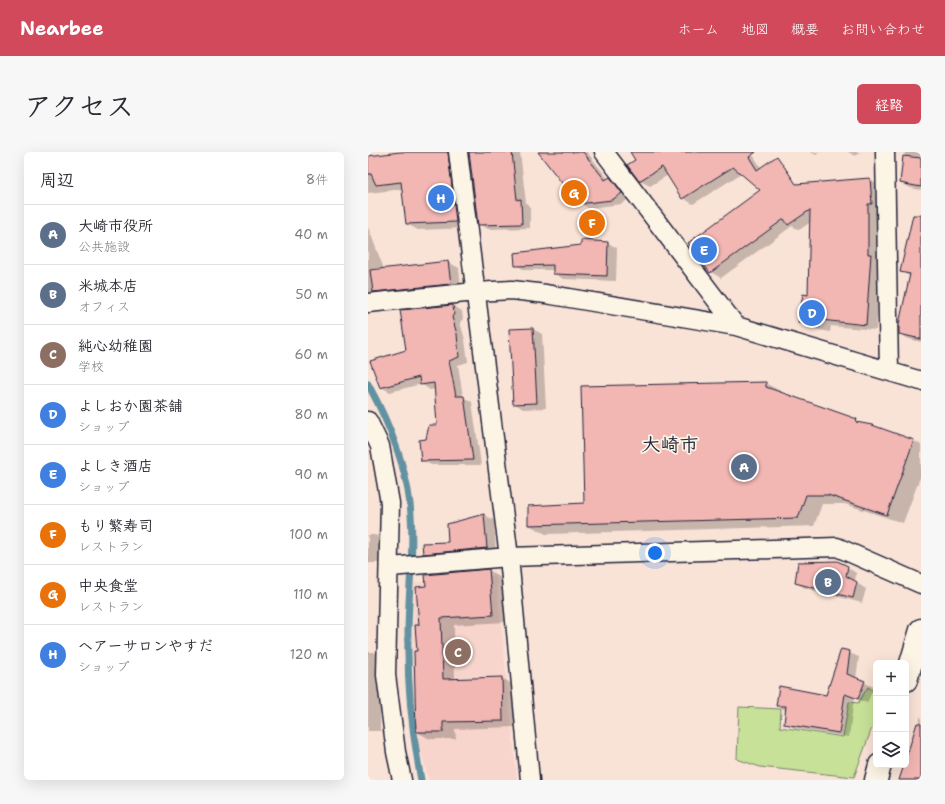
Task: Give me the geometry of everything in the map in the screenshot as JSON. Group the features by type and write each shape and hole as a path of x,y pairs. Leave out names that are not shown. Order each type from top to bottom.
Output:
{"street":[{"path":"458,152 509,557 530,780"},
{"path":"604,152 736,326"},
{"path":"885,152 889,371"},
{"path":"368,303 475,292 512,290 546,294 736,326 921,381"},
{"path":"368,421 380,446 390,504 396,566 386,674 396,752 402,780"},
{"path":"396,566 509,557 837,547 921,584"},
{"path":"909,670 921,630"},
{"path":"876,780 879,768"}],"shaded area":[{"path":"496,575 517,780 429,780 418,741 412,683 414,583"}],"green space":[{"path":"868,687 873,691 873,725 854,777 760,767 737,759 739,707 781,709 780,727 843,737 849,702 858,703"}],"building":[{"path":"400,152 448,152 456,222 406,224 401,182 376,185 371,174 368,174 368,156"},
{"path":"469,152 512,152 517,200 521,199 522,224 478,225"},
{"path":"538,152 583,152 605,180 610,177 622,193 612,200 578,204"},
{"path":"630,152 756,152 749,157 757,170 777,156 796,184 870,178 872,204 868,204 868,254 871,254 866,325 821,320 820,327 798,323 803,294 808,295 810,210 788,225 784,219 710,273 688,243 760,190 733,167 682,199 662,167 639,181 627,165 635,160"},
{"path":"903,156 921,158 921,187 900,183"},
{"path":"913,215 921,215 921,339 899,334 899,324 910,274 900,272"},
{"path":"581,240 608,242 607,276 553,274 553,265 515,266 514,253 581,245"},
{"path":"448,261 451,284 373,292 370,270"},
{"path":"453,305 454,314 452,317 457,334 459,357 449,361 456,396 464,396 473,460 421,461 419,440 426,439 429,425 437,425 434,383 420,385 419,377 380,388 370,361 406,350 400,310"},
{"path":"533,328 537,403 513,404 509,329"},
{"path":"766,382 766,387 857,419 856,422 872,425 914,440 887,515 828,495 806,495 798,518 528,525 528,506 584,503 581,386"},
{"path":"484,514 487,548 423,554 422,543 448,542 447,524"},
{"path":"837,561 848,566 846,576 857,582 853,598 795,583 798,562"},
{"path":"489,569 493,615 441,618 443,679 502,677 503,721 443,722 443,732 416,732 414,651 417,651 415,625 419,625 416,587 426,586 425,575"},
{"path":"841,649 850,651 847,674 865,681 858,699 845,694 839,733 784,724 786,706 776,706 779,686 826,695"},
{"path":"917,723 921,724 921,780 899,780 903,768 909,768 909,748"}],"waterway":[{"path":"368,384 395,442 408,488 412,537 408,619 408,672 415,744 421,780"}],"place":[{"name":"中央食堂","path":"574,193"},
{"name":"ヘアーサロンやすだ","path":"441,198"},
{"name":"もり繁寿司","path":"592,223"},
{"name":"よしき酒店","path":"704,250"},
{"name":"よしおか園茶舗","path":"812,313"},
{"name":"大崎市役所","path":"744,467"},
{"name":"米城本店","path":"828,582"},
{"name":"純心幼稚園","path":"458,652"}],"district":[{"name":"大崎市","path":"670,444"}]}
